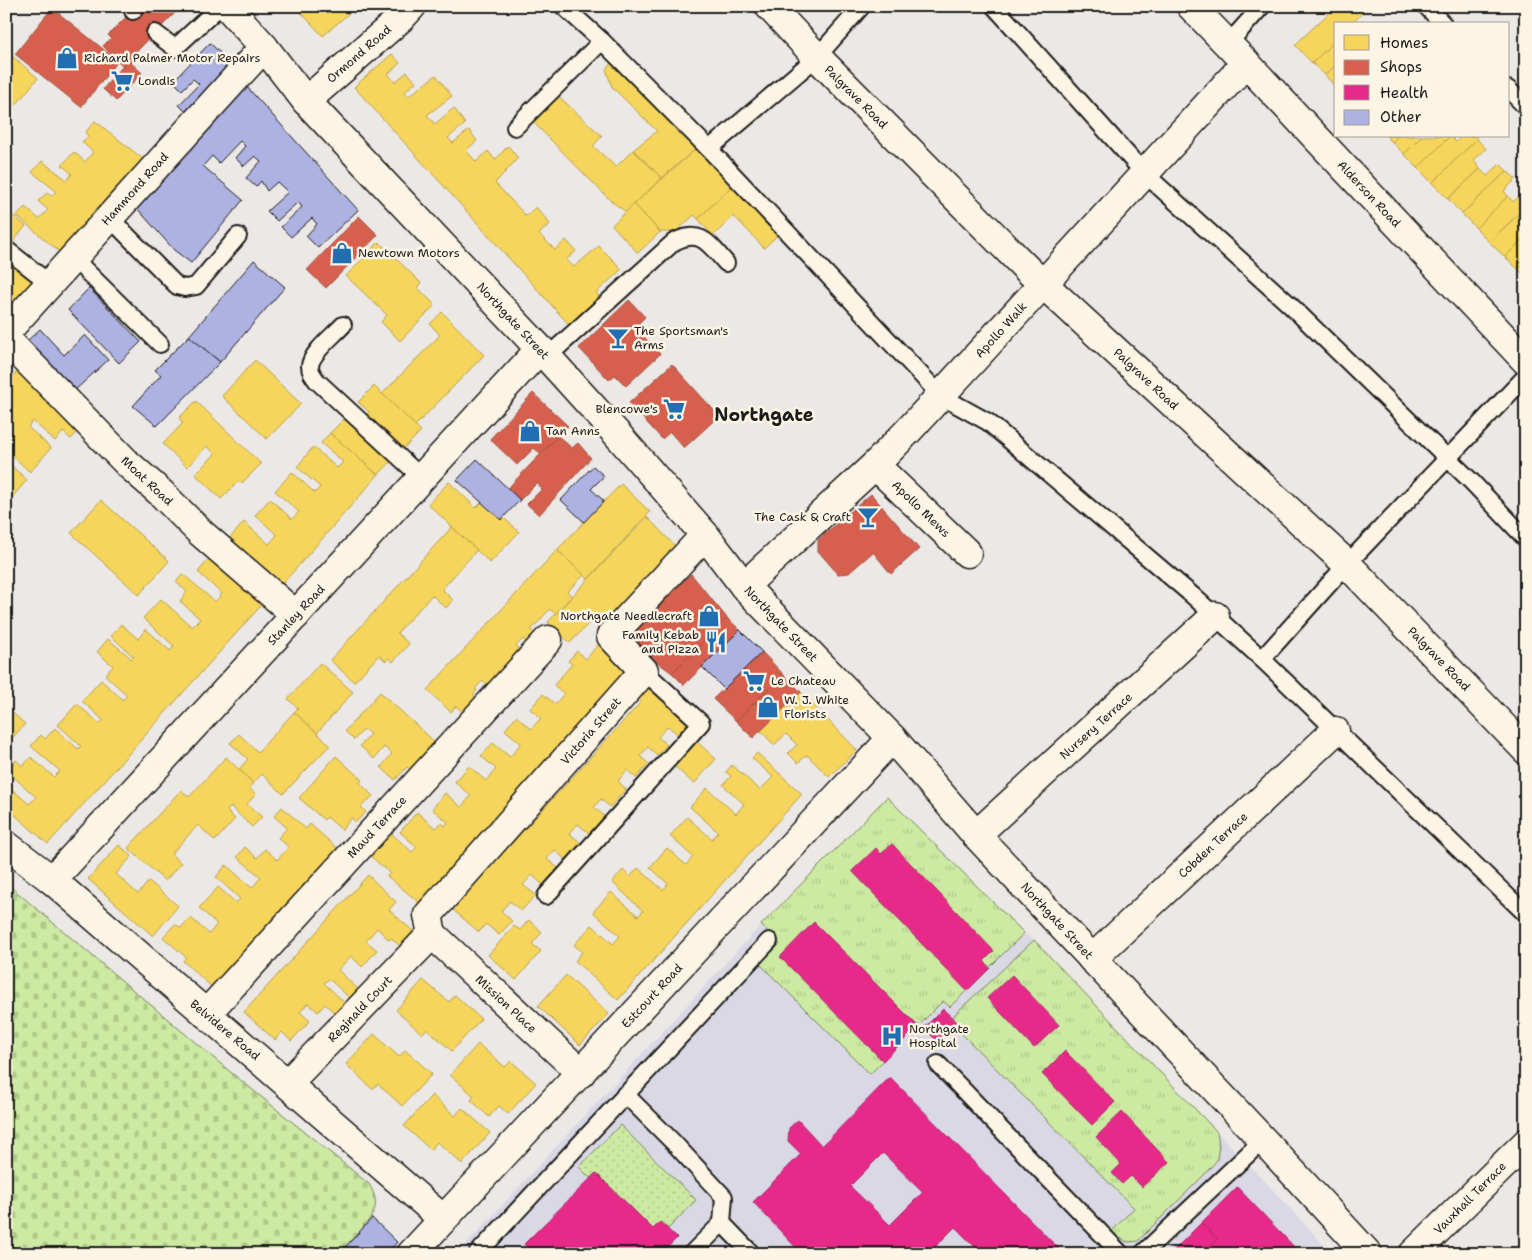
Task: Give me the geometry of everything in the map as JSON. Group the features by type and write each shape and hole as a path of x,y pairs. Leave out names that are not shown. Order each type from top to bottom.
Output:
{"street":[{"name":"Northgate Street","path":"227,6 264,46 306,101 618,434 705,535 744,586 892,738 976,835 1368,1254"},
{"name":"Ormond Road","path":"306,101 401,18 412,6"},
{"name":"Palgrave Road","path":"769,6 817,57 1043,284 1347,564 1526,750"},
{"name":"Alderson Road","path":"1191,6 1526,361"},
{"name":"Hammond Road","path":"6,332 264,46"},
{"name":"Apollo Walk","path":"744,586 875,465 941,396 1144,173 1237,54"},
{"name":"Moat Road","path":"6,339 128,464 161,493 201,533 296,615"},
{"name":"Stanley Road","path":"52,880 422,478 544,353"},
{"name":"Apollo Mews","path":"875,465 967,553"},
{"path":"644,671 611,636 705,535"},
{"name":"Nursery Terrace","path":"976,835 1215,616"},
{"name":"Maud Terrace","path":"206,1014 548,640"},
{"name":"Victoria Street","path":"432,934 428,915 644,671"},
{"name":"Cobden Terrace","path":"1092,959 1335,731"},
{"name":"Estcourt Road","path":"411,1254 581,1074 892,738"},
{"name":"Belvidere Road","path":"6,845 52,880 443,1218"},
{"name":"Mission Place","path":"432,934 581,1074"},
{"name":"Reginald Court","path":"288,1083 432,934"},
{"name":"Vauxhall Terrace","path":"1413,1254 1526,1143"}],"lane":[{"path":"155,33 175,48 220,6"},
{"path":"563,6 602,41 709,149 941,396 988,422 1215,616 1526,914"},
{"path":"709,149 817,57 862,6"},
{"path":"994,6 1144,173 1290,305 1447,458 1526,539"},
{"path":"1237,54 1262,6"},
{"path":"1426,6 1441,22"},
{"path":"515,127 602,41"},
{"path":"1510,91 1526,107"},
{"path":"109,217 177,286 185,288 196,286 238,236"},
{"path":"544,353 674,242 683,237 693,236 704,239 726,262"},
{"path":"6,249 49,283"},
{"path":"72,257 160,344"},
{"path":"344,325 317,352 310,365 311,372 317,381 422,478"},
{"path":"1262,660 1347,564 1526,376"},
{"path":"546,896 701,723 644,671"},
{"path":"477,1254 769,941"},
{"path":"938,1064 1120,1254"},
{"path":"625,1094 724,1197 722,1223 691,1254"},
{"path":"1142,1254 1263,1140"},
{"path":"722,1223 752,1254"}],"shaded area":[{"name":"Northgate Hospital","path":"887,797 1024,933 1034,940 1332,1254 457,1254 761,925"}],"green space":[{"path":"887,797 1024,933 950,1007 943,1001 870,1074 760,964 780,944 761,925"},
{"path":"6,883 228,1070 369,1184 375,1198 373,1214 339,1254 6,1254"},
{"path":"1034,940 1217,1132 1219,1145 1217,1160 1138,1241 1128,1242 1110,1233 1134,1208 955,1027 958,1023 953,1018 956,1013"},
{"path":"620,1125 696,1200 668,1229 660,1222 653,1229 596,1173 590,1178 579,1167"}],"building: Homes":[{"path":"295,6 357,6 323,36"},
{"path":"1336,6 1357,6 1363,12 1354,22 1334,22 1334,42 1312,63 1295,45"},
{"path":"1334,42 1334,67 1325,75 1312,63"},
{"path":"392,54 400,63 388,74 395,82 407,72 416,82 404,92 409,96 436,75 452,96 427,115 435,124 454,108 465,124 448,138 453,143 469,130 477,141 466,150 476,162 488,151 495,160 508,146 518,158 495,183 526,216 536,207 550,224 539,234 555,250 566,240 576,251 566,260 574,267 599,246 622,269 596,293 604,301 574,330 354,87"},
{"path":"12,56 38,78 6,117 6,63"},
{"path":"613,61 699,146 662,178 633,150 657,131 612,87 606,69"},
{"path":"1334,67 1334,86 1325,75"},
{"path":"555,93 602,136 593,146 616,167 633,150 662,178 626,212 611,201 529,118"},
{"path":"95,121 143,159 86,220 90,224 63,255 17,216 25,207 39,219 48,210 38,201 47,193 52,196 56,191 32,172 42,161 67,180 72,174 62,165 74,152 85,162 93,152 82,142 89,136 85,133"},
{"path":"1388,138 1396,138 1392,142"},
{"path":"1396,138 1420,138 1404,154 1392,142"},
{"path":"1420,138 1448,138 1418,168 1404,154"},
{"path":"1448,138 1452,138 1456,142 1459,138 1477,139 1432,183 1418,168"},
{"path":"1477,139 1486,149 1474,160 1480,169 1448,199 1432,183"},
{"path":"699,146 736,182 698,219 694,215 676,232 660,232 634,204"},
{"path":"1500,164 1507,171 1462,214 1448,199 1480,169 1487,176"},
{"path":"1507,171 1516,179 1504,191 1508,196 1476,228 1462,214"},
{"path":"736,182 782,231 764,248 734,216 713,236 698,219"},
{"path":"1526,190 1526,207 1489,242 1476,228 1508,196 1513,202"},
{"path":"634,204 660,232 638,253 612,225"},
{"path":"1526,207 1526,236 1505,257 1489,242"},
{"path":"6,210 26,226 11,244 6,240"},
{"path":"1526,236 1526,261 1518,269 1505,257"},
{"path":"379,242 421,283 417,287 435,305 400,341 381,322 387,315 346,276"},
{"path":"1526,261 1526,277 1518,269"},
{"path":"11,262 37,283 6,321 6,268"},
{"path":"442,312 484,355 415,426 382,394 440,335 430,324"},
{"path":"255,360 301,404 267,439 222,396"},
{"path":"23,365 82,427 71,439 63,432 55,441 33,421 28,427 51,448 30,472 6,450 6,384"},
{"path":"374,386 421,431 378,475 330,433 345,418 354,427 369,412 358,402"},
{"path":"196,401 261,464 242,483 239,481 221,499 195,474 215,454 207,446 187,467 163,444 183,423 179,418"},
{"path":"330,433 378,475 278,589 251,565 255,560 230,538 244,522 269,544 277,535 255,515 270,499 292,519 299,512 275,491 292,472 315,493 320,487 297,467 313,447 337,468 343,462 321,443"},
{"path":"6,461 27,480 8,502 6,500"},
{"path":"449,482 476,508 482,502 501,520 503,517 519,532 490,563 428,504"},
{"path":"621,484 650,512 588,579 557,550"},
{"path":"101,500 169,561 139,595 71,533"},
{"path":"647,517 678,549 603,632 591,621 570,643 548,622"},
{"path":"452,527 477,550 442,589 453,600 446,608 432,595 397,633 409,644 393,662 389,658 386,661 379,655 354,682 330,660"},
{"path":"557,550 584,575 567,592 572,596 555,614 550,609 531,630 538,636 529,645 523,639 516,646 523,653 490,688 482,681 475,689 477,690 473,695 479,700 465,714 456,706 451,712 427,690"},
{"path":"211,557 266,600 48,844 6,807 6,784 29,804 36,797 7,771 16,760 23,766 31,757 54,777 60,771 31,746 41,735 45,739 55,728 78,749 81,746 58,725 77,704 100,724 103,720 82,701 101,680 123,700 127,695 105,675 113,666 97,652 108,639 132,659 134,657 111,636 121,624 138,639 146,629 170,651 174,646 143,618 161,599 192,627 200,619 180,601 187,592 176,582 183,574 215,602 222,594 198,572"},
{"path":"602,640 635,669 421,904 387,876 390,873 369,855 383,826 412,852 417,847 400,832 417,812 435,828 441,822 445,826 448,822 432,809 445,793 461,807 471,796 455,782 469,766 486,781 496,769 481,756 493,743 510,757 521,743 505,730 516,716 531,729 541,718 530,709 543,694 555,704 564,694 554,685 572,664 568,661 577,651 586,659"},
{"path":"320,663 353,692 317,733 294,712 298,708 288,699"},
{"path":"648,682 694,723 682,738 668,726 658,737 667,745 657,755 648,747 640,756 649,764 636,778 627,770 618,781 626,789 610,807 601,799 594,807 605,817 590,834 578,824 569,833 581,843 566,860 555,850 547,859 558,868 543,885 532,875 523,885 536,895 521,911 510,901 501,911 512,921 499,935 486,924 479,932 452,909 641,702 636,697"},
{"path":"380,692 438,745 414,773 407,767 395,780 381,767 392,754 384,747 374,759 360,746 370,734 364,729 354,740 345,731"},
{"path":"801,692 857,750 829,777 807,755 798,763 788,753 797,745 786,734 774,745 761,731"},
{"path":"6,707 25,724 6,745"},
{"path":"294,712 330,745 283,794 262,774 253,783 239,769 248,759 230,743 239,734 258,752"},
{"path":"695,740 716,759 694,784 673,765"},
{"path":"757,753 802,794 618,1000 575,961 582,952 574,945 592,925 613,944 620,936 593,912 611,892 638,916 643,911 612,882 623,870 630,877 638,868 663,890 668,884 650,867 667,848 686,865 693,857 670,836 687,817 712,839 718,832 690,807 707,788 736,814 744,804 723,785 731,776 726,772 732,765 760,790 773,777 752,758"},
{"path":"336,756 362,780 360,783 373,796 361,807 366,812 356,822 351,818 342,830 327,817 324,820 299,798"},
{"path":"226,757 253,783 249,788 256,794 247,804 262,817 252,827 231,807 227,811 235,819 215,841 198,825 171,854 181,863 165,881 128,848 181,790 189,797"},
{"path":"282,807 306,829 310,824 338,849 214,989 183,961 186,957 163,937 175,924 181,928 190,917 209,934 217,924 199,908 218,887 236,903 240,899 216,877 226,865 252,888 261,877 237,857 245,847 257,858 265,849 277,860 289,847 278,838 287,828 274,816"},
{"path":"119,845 132,856 116,874 138,894 149,881 178,906 153,936 88,879"},
{"path":"368,875 396,902 389,910 413,931 400,946 391,938 389,940 377,928 366,941 377,950 362,967 351,956 338,970 361,992 353,1001 329,979 324,983 347,1005 338,1016 325,1004 318,1012 308,1003 300,1012 310,1021 291,1041 282,1032 275,1040 244,1012"},
{"path":"529,920 542,932 532,944 541,951 516,980 488,955 514,926 520,930"},
{"path":"566,975 609,1014 580,1045 538,1006"},
{"path":"423,980 449,1002 455,995 481,1019 452,1051 427,1029 422,1034 396,1010"},
{"path":"374,1034 399,1057 405,1050 432,1074 402,1106 378,1084 372,1089 346,1064"},
{"path":"478,1044 505,1067 511,1061 536,1083 508,1114 499,1106 489,1117 471,1100 474,1096 450,1075"},
{"path":"432,1095 455,1116 462,1108 490,1133 462,1164 437,1142 431,1150 404,1126"}],"building: Shops":[{"path":"137,6 179,6 180,8 132,56 135,59 125,68 103,46 111,38 108,35"},
{"name":"Richard Palmer Motor Repairs","path":"52,8 118,61 81,107 15,54"},
{"name":"Londis","path":"128,60 142,73 116,101 103,89"},
{"name":"Newtown Motors","path":"359,216 378,235 326,288 307,270"},
{"name":"The Sportsman's Arms","path":"629,300 645,317 635,327 660,354 626,386 615,375 609,380 579,348"},
{"name":"Blencowe's","path":"672,364 719,416 684,448 670,432 662,439 629,403"},
{"name":"Tan Anns","path":"533,393 568,426 541,454 534,448 517,465 490,439"},
{"path":"558,436 572,448 578,443 591,458 539,515 527,504 542,489 537,483 520,500 508,488"},
{"name":"The Cask & Craft","path":"871,494 919,549 891,574 873,552 849,573 838,574 818,551 818,540"},
{"path":"691,574 727,618 672,673 637,647 637,628"},
{"name":"Family Kebab and Pizza","path":"727,618 740,630 684,685 672,673"},
{"name":"Le Chateau","path":"762,652 783,674 736,721 713,699"},
{"name":"W. J. White Florists","path":"783,674 801,692 753,738 736,721"}],"building: Health":[{"path":"892,844 994,951 984,961 990,968 967,991 852,871 876,848 881,854"},
{"path":"814,922 918,1026 883,1061 780,957"},
{"path":"1012,975 1059,1025 1034,1048 987,998"},
{"path":"943,1009 958,1023 939,1043 924,1028"},
{"path":"1065,1051 1115,1102 1092,1125 1042,1074"},
{"path":"890,1077 1064,1254 982,1254 955,1227 928,1254 802,1254 753,1202 801,1154 788,1141 789,1128 798,1120 822,1146","holes":["883,1153 923,1192 890,1225 850,1186"]},
{"path":"1122,1112 1169,1162 1142,1187 1131,1176 1122,1184 1112,1173 1121,1164 1096,1137"},
{"path":"596,1173 653,1229 660,1222 677,1238 661,1254 658,1254 656,1251 653,1254 534,1254 524,1244"},
{"path":"1237,1187 1301,1254 1212,1254 1207,1249 1217,1239 1201,1223"},
{"path":"1201,1223 1217,1239 1207,1249 1212,1254 1170,1254"}],"building: Other":[{"path":"210,43 235,67 188,114 179,105 199,84 193,79 182,90 173,81"},
{"path":"247,87 358,210 318,248 306,236 317,224 312,218 291,237 281,227 302,207 298,202 277,221 267,211 288,192 277,182 267,191 261,181 256,187 246,178 261,161 255,156 244,166 235,158 245,146 240,141 219,163 212,156 203,166 243,200 191,263 174,250 136,207"},
{"path":"254,260 285,287 220,362 189,336"},
{"path":"89,288 141,342 119,363 68,310"},
{"path":"40,329 64,355 85,335 108,360 73,392 26,342"},
{"path":"189,336 220,362 157,426 133,406 161,375 155,370"},
{"path":"477,459 520,500 501,520 457,480"},
{"path":"593,466 604,476 591,489 604,501 584,522 561,500"},
{"path":"740,630 762,652 724,689 702,667"},
{"path":"372,1218 397,1242 387,1254 339,1254"}],"place":[{"name":"Richard Palmer Motor Repairs","path":"67,58"},
{"name":"Londis","path":"122,81"},
{"name":"Newtown Motors","path":"342,253"},
{"name":"The Sportsman's Arms","path":"618,338"},
{"name":"Blencowe's","path":"674,409"},
{"name":"Tan Anns","path":"530,431"},
{"name":"The Cask & Craft","path":"868,517"},
{"name":"Northgate Needlecraft","path":"709,616"},
{"name":"Family Kebab and Pizza","path":"716,642"},
{"name":"Le Chateau","path":"754,681"},
{"name":"W. J. White Florists","path":"768,707"},
{"name":"Northgate Hospital","path":"892,1036"}],"district":[{"name":"Northgate","path":"764,415"}]}
